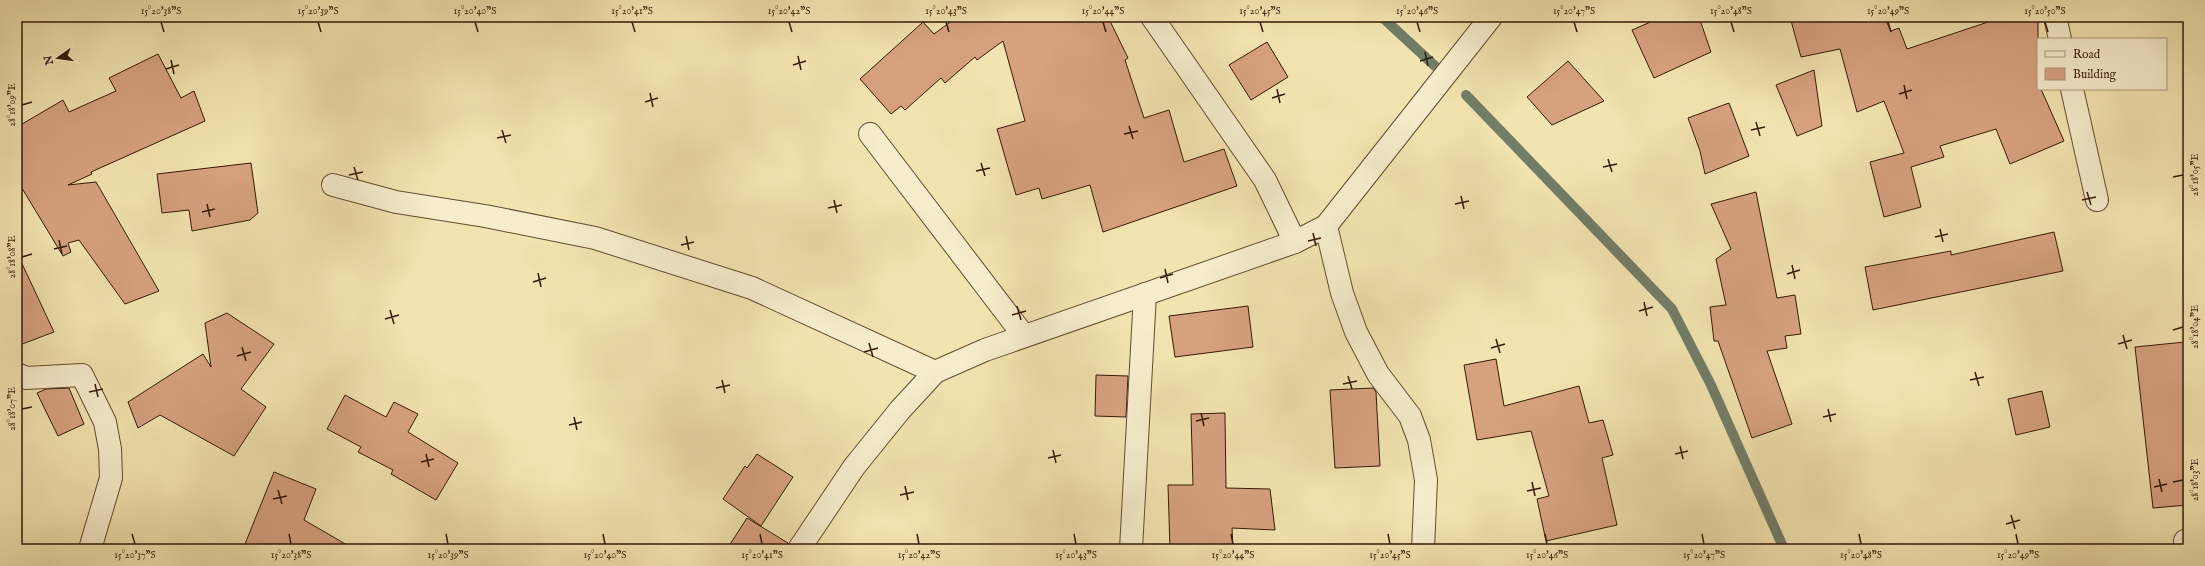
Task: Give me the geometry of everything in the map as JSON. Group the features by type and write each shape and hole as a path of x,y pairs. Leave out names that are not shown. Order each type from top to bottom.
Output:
{"street":[{"path":"1152,17 1265,180 1295,242"},
{"path":"799,549 854,467 900,410 935,372 985,350 1295,242 1326,226 1491,17"},
{"path":"2055,17 2060,38"},
{"path":"2072,90 2097,200"},
{"path":"870,134 1024,336"},
{"path":"333,185 396,202 484,216 602,240 752,288 935,372"},
{"path":"1326,226 1342,293 1356,332 1378,374 1410,416 1419,440 1426,480 1423,549"},
{"path":"1131,549 1145,294"},
{"path":"17,374 26,378 82,375 104,422 110,449 111,478 90,549"}],"building":[{"path":"957,17 1108,17 1128,58 1125,60 1144,118 1169,110 1184,162 1224,149 1237,186 1103,232 1090,185 1042,199 1039,188 1016,195 997,129 1025,121 1003,41 977,60 975,57 945,83 941,78 905,110 901,106 891,114 860,79 923,22 934,34"},
{"path":"1662,17 1699,17 1711,52 1654,78 1632,30"},
{"path":"1790,17 1884,17 1891,31 1899,28 1907,49 2003,17 2038,17 2037,90 2041,90 2064,141 2010,164 1996,129 1940,146 1944,157 1911,167 1921,207 1884,217 1870,162 1904,153 1884,101 1857,112 1840,49 1801,57"},
{"path":"1267,42 1288,77 1251,100 1229,65"},
{"path":"158,54 181,98 194,91 205,121 91,172 92,174 68,185 96,182 159,291 125,304 79,240 68,243 71,252 63,256 17,180 17,127 63,100 69,112 116,91 109,78"},
{"path":"1568,61 1604,101 1552,125 1527,97"},
{"path":"1814,70 1822,126 1797,136 1776,85"},
{"path":"1729,103 1749,156 1705,174 1700,151 1688,118"},
{"path":"251,163 258,213 250,220 192,231 189,210 162,213 157,174"},
{"path":"1756,192 1777,298 1795,295 1801,334 1785,336 1787,348 1767,351 1792,424 1752,438 1718,341 1714,341 1710,307 1726,305 1716,259 1731,249 1711,204"},
{"path":"2054,232 2063,271 1873,310 1865,267 1951,251 1951,255"},
{"path":"17,253 54,332 17,346"},
{"path":"1248,306 1253,347 1175,357 1169,316"},
{"path":"227,313 274,344 241,389 266,407 234,456 160,415 138,428 128,402 203,354 211,367 205,323"},
{"path":"2185,342 2188,371 2188,505 2153,508 2135,347"},
{"path":"1496,359 1504,406 1579,386 1589,423 1603,420 1613,455 1602,458 1617,525 1546,541 1537,499 1549,496 1531,431 1477,440 1464,365"},
{"path":"1096,375 1128,376 1126,417 1095,416"},
{"path":"69,388 84,424 58,436 37,393 46,389"},
{"path":"1373,388 1376,392 1380,466 1335,468 1330,390"},
{"path":"2042,391 2050,427 2016,435 2008,399"},
{"path":"345,395 386,417 394,402 418,414 408,432 458,463 436,500 391,474 393,470 358,452 361,447 327,429"},
{"path":"1225,413 1226,488 1270,489 1275,530 1232,528 1233,549 1170,549 1168,485 1193,485 1191,414"},
{"path":"757,454 793,477 761,526 723,499 745,466 747,468"},
{"path":"274,472 316,489 304,520 354,549 243,549"},
{"path":"747,518 788,543 787,549 727,549"}],"waterway":[{"path":"1382,17 1435,66"},
{"path":"1466,95 1672,309 1711,385 1784,549"}]}
